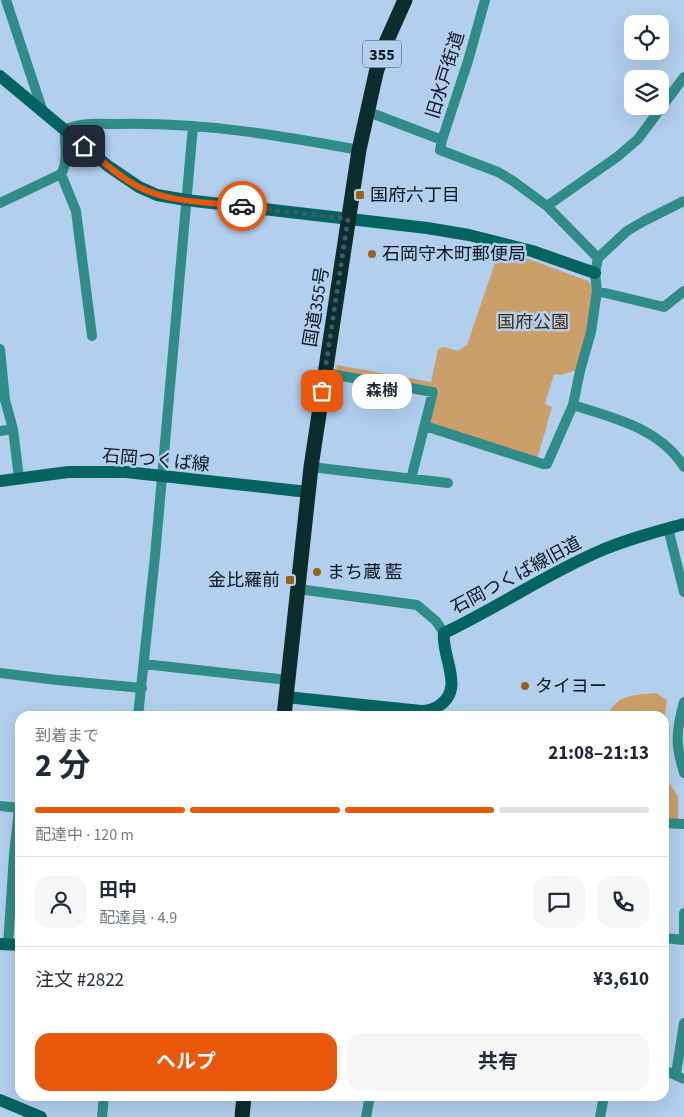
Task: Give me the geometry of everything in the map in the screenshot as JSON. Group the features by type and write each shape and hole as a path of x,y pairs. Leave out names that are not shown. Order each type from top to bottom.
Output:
{"highway":[{"name":"国道355号","path":"285,711 311,467 359,150 366,111 384,47 405,0"},
{"path":"242,1117 244,1101"}],"street":[{"path":"6,0 43,112"},
{"name":"旧水戸街道","path":"366,111 442,140 468,61 485,0"},
{"path":"547,206 634,143 684,77"},
{"path":"1,78 108,166 139,187 157,194 186,200 427,228 500,242 596,273"},
{"path":"65,130 75,125 193,126 276,135 359,150"},
{"path":"139,711 193,126"},
{"path":"65,130 65,163 61,174 76,212 92,336"},
{"path":"442,140 440,150 498,172 547,206 598,258"},
{"path":"0,203 61,174"},
{"path":"425,426 545,465 549,462 572,405 591,332 598,291 596,273 598,258 627,232 644,221 684,201"},
{"path":"598,291 664,307 684,291"},
{"path":"0,348 5,400 13,429 19,478"},
{"path":"325,373 433,392 410,480"},
{"path":"572,405 639,428 664,444 679,458 684,467"},
{"path":"0,431 13,429"},
{"path":"311,467 448,483"},
{"name":"石岡つくば線","path":"0,481 68,472 98,472 161,476 308,492"},
{"name":"石岡つくば線旧道","path":"435,711 447,699 451,689 450,670 443,640 444,633 476,618 598,551 632,538 684,524"},
{"path":"668,528 684,592"},
{"path":"298,589 417,605 436,621 444,633"},
{"path":"144,664 288,680"},
{"path":"0,673 142,688"},
{"name":"石岡つくば線旧道","path":"286,697 422,711"},
{"path":"684,702 676,743 684,773"},
{"path":"0,806 15,808"},
{"path":"669,823 684,824"},
{"path":"9,945 15,846"},
{"path":"669,938 684,940 684,913"},
{"path":"680,1077 684,1023"},
{"path":"0,1100 41,1117"},
{"path":"102,1117 104,1101"},
{"path":"366,1117 369,1101"},
{"path":"600,1117 603,1101"}],"green space":[{"name":"国府公園","path":"499,251 523,257 588,281 594,289 591,317 577,370 561,375 554,374 545,404 552,407 537,460 429,423 439,390 336,372 337,365 431,382 438,349 443,347 458,351 467,345"},
{"path":"656,693 667,700 666,711 610,711 616,703 634,695"},
{"path":"669,782 678,797 678,819 669,819"}],"way so far":[{"path":"242,206 348,219 322,391"}],"place":[{"name":"国府六丁目","path":"360,195"},
{"name":"石岡守木町郵便局","path":"372,254"},
{"name":"森樹","path":"322,391"},
{"name":"まち蔵 藍","path":"317,572"},
{"name":"金比羅前","path":"290,580"},
{"name":"タイヨー","path":"525,686"}],"route":[{"path":"84,146 108,166 139,187 157,194 186,200 242,206"}]}
